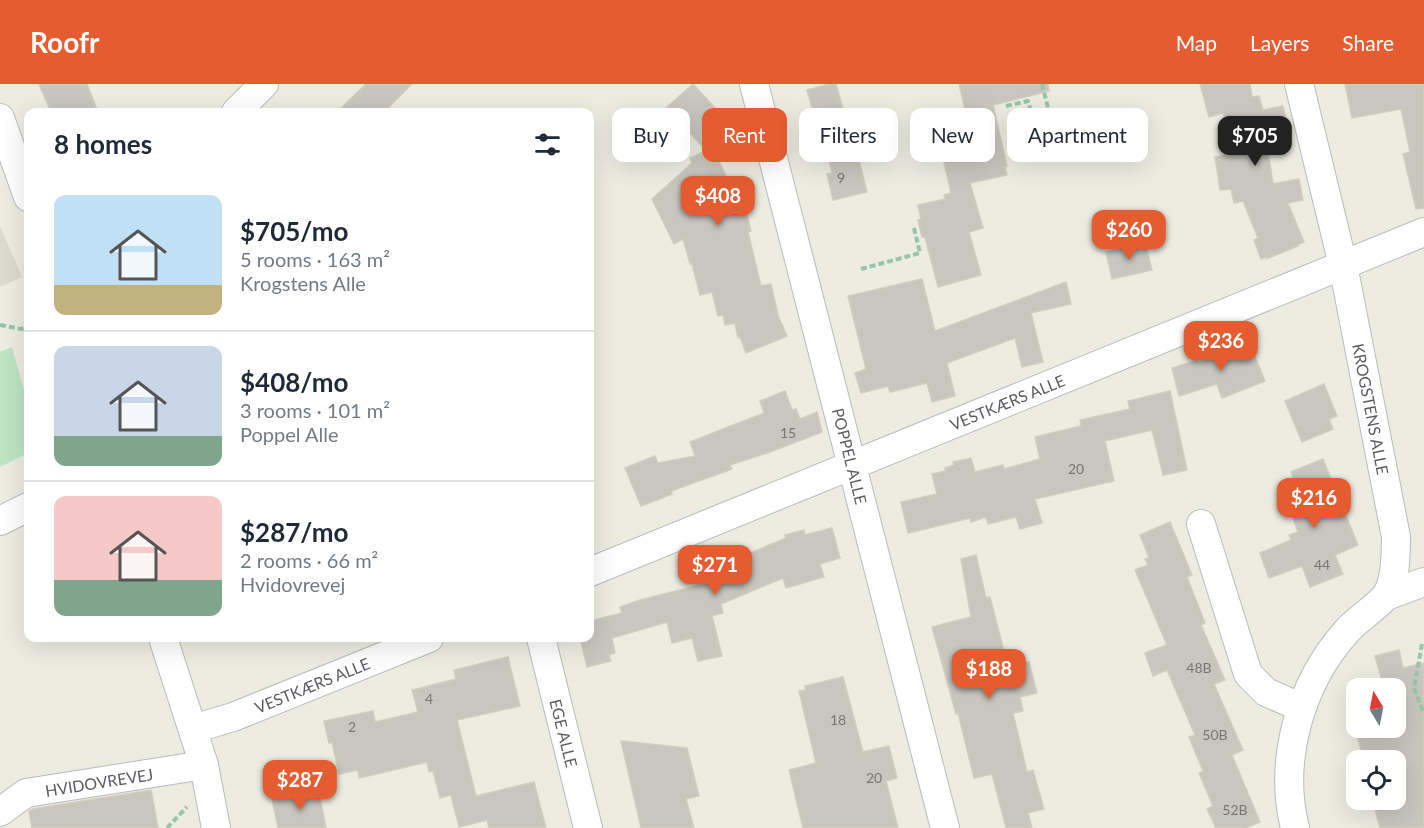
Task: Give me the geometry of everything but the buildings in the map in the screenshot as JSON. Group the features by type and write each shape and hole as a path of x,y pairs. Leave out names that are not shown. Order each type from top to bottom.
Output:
{"street":[{"path":"240,108 264,84"},
{"name":"POPPEL ALLE","path":"754,84 945,828"},
{"name":"KROGSTENS ALLE","path":"1299,84 1343,265 1396,537 1396,565 1386,596"},
{"path":"0,118 24,186"},
{"name":"VESTKÆRS ALLE","path":"594,570 1424,232"},
{"path":"0,520 24,509"},
{"path":"1201,524 1248,674 1266,692 1302,708"},
{"path":"1295,828 1290,770 1294,737 1302,708 1318,671 1347,631 1386,596 1424,582"},
{"path":"163,642 204,765 216,828"},
{"name":"VESTKÆRS ALLE","path":"193,729 233,717 419,642"},
{"name":"EGE ALLE","path":"542,642 588,828"},
{"name":"HVIDOVREVEJ","path":"0,813 26,794 204,765"}],"path":[{"path":"1042,84 1048,108"},
{"path":"1006,106 1028,101 1030,108"},
{"path":"861,269 920,253 914,228"},
{"path":"0,325 24,328"},
{"path":"1422,644 1414,688 1424,714"}],"shaded area":[{"path":"0,226 22,277 0,287"}],"green space":[{"path":"12,347 24,390 24,455 0,467 0,352"}]}
